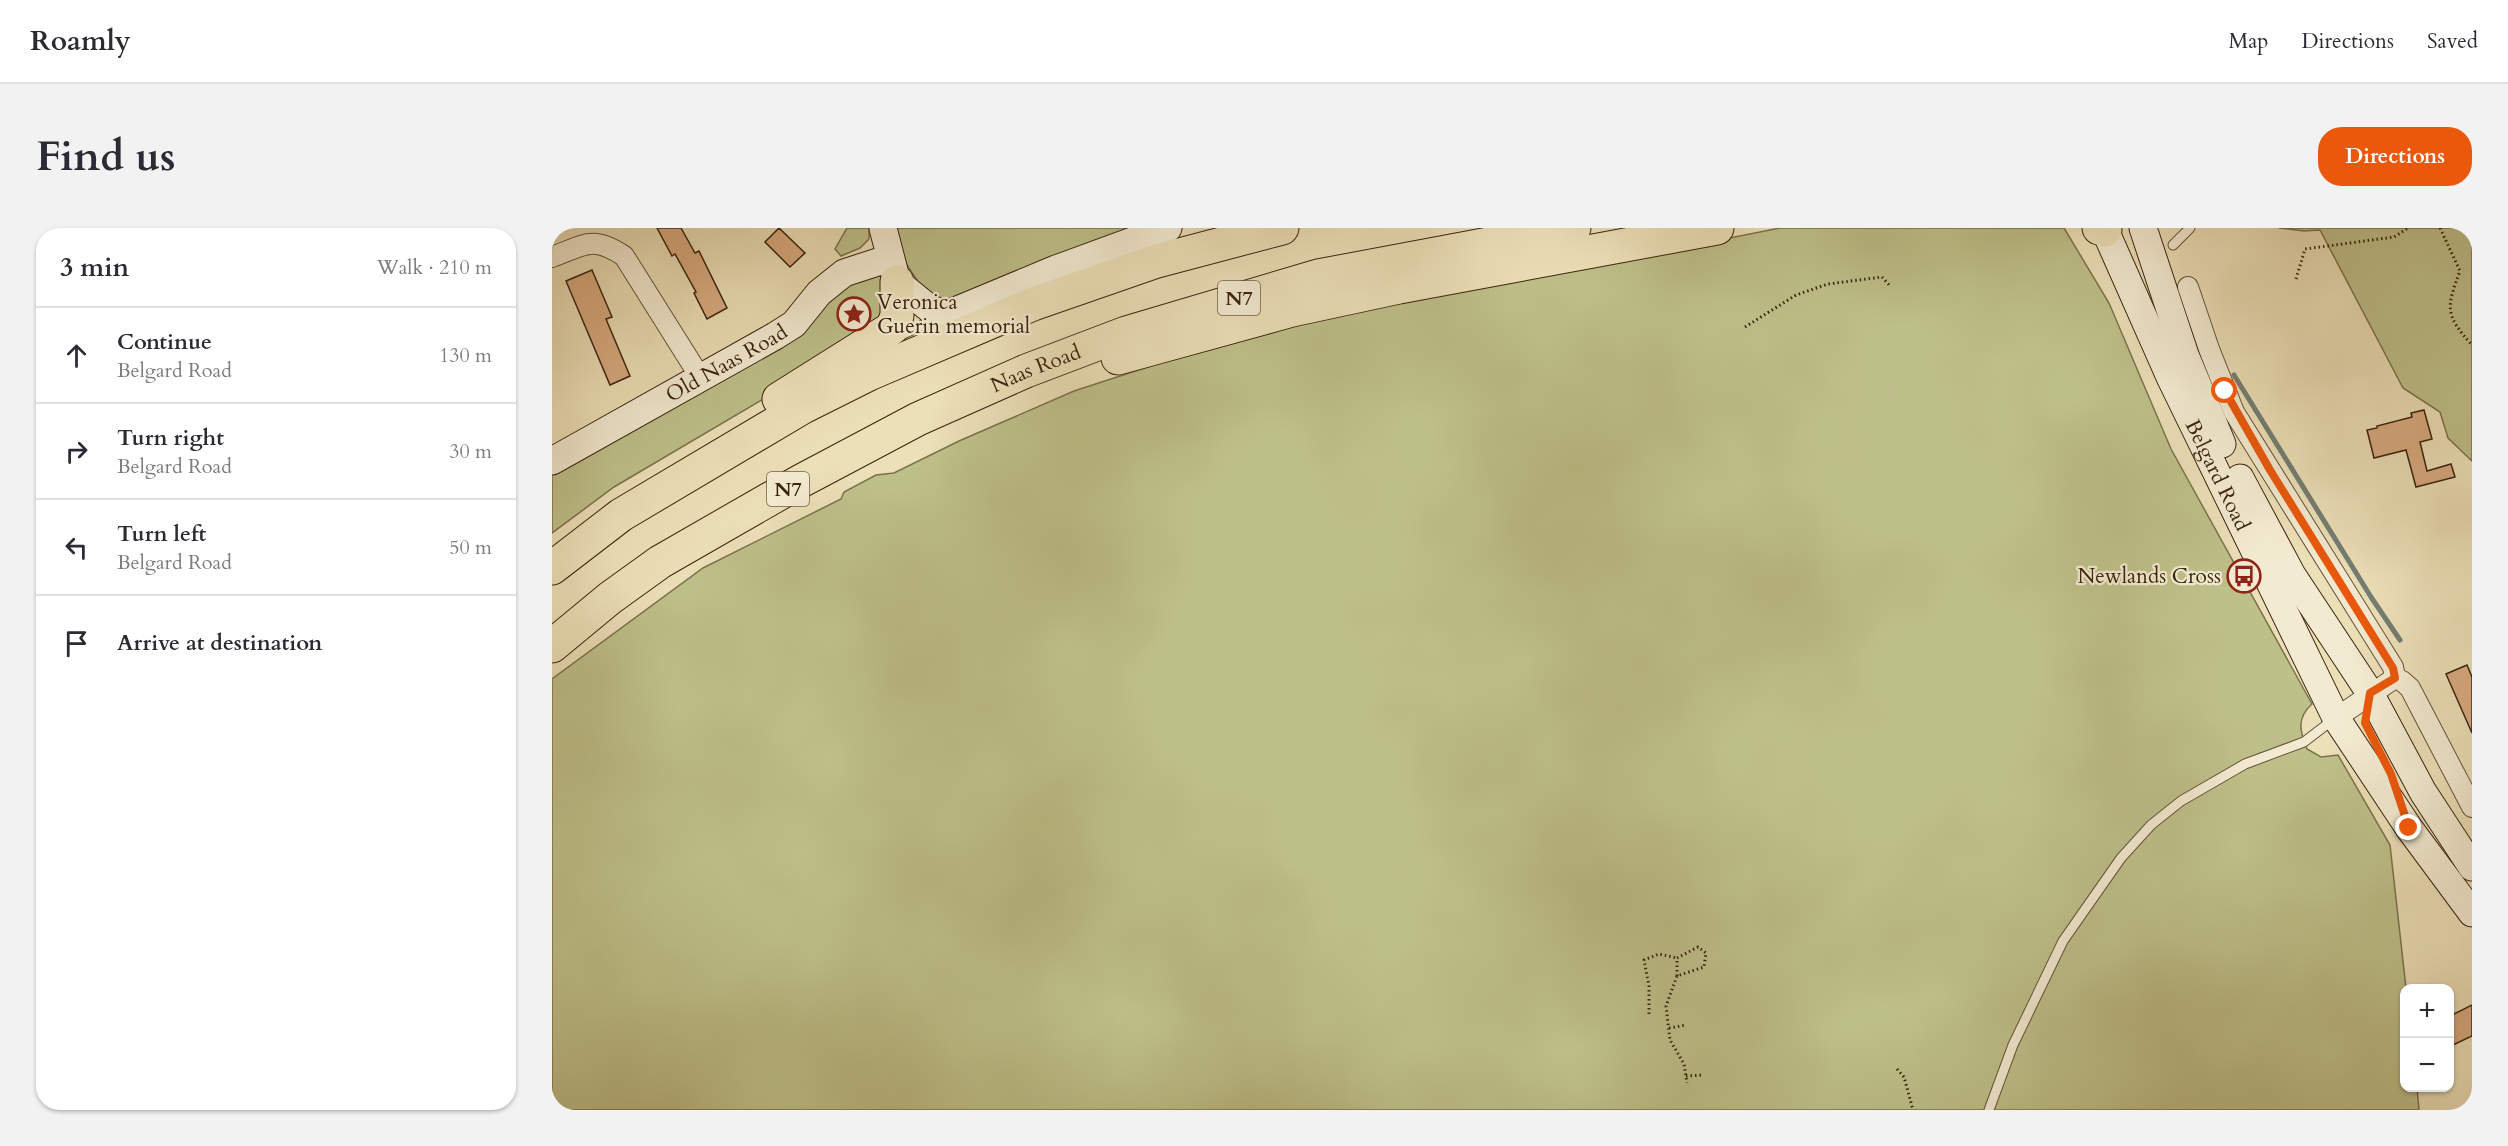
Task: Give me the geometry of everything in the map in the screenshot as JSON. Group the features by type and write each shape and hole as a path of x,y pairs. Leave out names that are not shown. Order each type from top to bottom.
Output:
{"highway":[{"path":"880,369 953,327 1027,294 1136,252 1212,228"},
{"path":"552,568 621,515 803,407 880,369 1044,300 1157,261 1282,228"},
{"name":"Naas Road","path":"552,646 610,598 660,562 801,480 918,419 1026,371 1103,341 1318,276 1574,228"},
{"path":"918,419 965,410 1061,375 1292,310 1399,287 1717,228"},
{"path":"621,515 656,476 681,458 892,328 897,316 893,270"}],"main road":[{"path":"883,228 893,270 930,309 948,314 1065,265 1168,228"},
{"name":"Belgard Road","path":"2144,228 2185,355 2218,436 2292,575 2370,693 2423,792 2472,867"},
{"name":"Belgard Road","path":"2108,229 2170,377 2336,718 2409,828 2472,913"},
{"name":"Old Naas Road","path":"552,460 794,324 819,293 844,273 893,270"},
{"name":"Belgard Road","path":"2292,575 2296,598 2339,678 2336,718"},
{"name":"Belgard Road","path":"2370,693 2365,723 2391,774 2409,828"}],"street":[{"path":"552,257 597,242 609,246 624,256 700,377"},
{"name":"Belgard Road","path":"2188,286 2209,350 2234,412 2354,602 2393,668 2395,678 2410,687 2472,807"},
{"path":"2336,718 2395,678"}],"lane":[{"path":"2173,245 2190,228"},
{"path":"795,388 912,329 948,314"},
{"path":"1989,1110 2013,1045 2063,941 2121,858 2151,825 2181,801 2245,764 2304,742 2336,718"}],"path":[{"path":"2296,279 2305,249 2394,237 2408,228"},
{"path":"2440,228 2460,271 2448,301 2454,325 2472,345"},
{"path":"1745,327 1796,295 1828,284 1882,277 1891,287"},
{"path":"1649,1014 1649,986 1644,960 1659,954 1677,958 1698,947 1706,953 1704,967 1677,976"},
{"path":"1677,958 1677,976 1665,1006 1670,1040 1684,1064 1687,1083"},
{"path":"1669,1028 1686,1025"},
{"path":"1897,1069 1904,1077 1913,1110"},
{"path":"1686,1076 1702,1075"}],"green space":[{"path":"847,228 869,228 869,239 860,248 841,256 835,249"},
{"path":"896,228 1162,228 956,306 929,298 899,253"},
{"path":"1780,228 2064,228 2109,303 2171,449 2312,704 2303,715 2301,725 2307,749 2321,757 2338,755 2390,845 2406,984 2400,984 2400,1092 2417,1092 2419,1110 552,1110 552,679 703,568 841,499 844,492 876,475 894,473 959,441 1074,391 1157,364 1321,319"},
{"path":"2279,228 2472,228 2472,461 2448,438 2440,412 2403,388 2320,230"},
{"path":"882,261 884,310 874,334 614,487 552,533 552,472 823,301"}],"building":[{"path":"657,228 681,228 695,253 699,251 727,308 707,319 694,293 696,292 675,254 672,256"},
{"path":"779,228 805,253 790,267 765,242"},
{"path":"592,270 612,317 606,319 630,376 610,385 566,281"},
{"path":"2424,410 2432,439 2420,442 2427,471 2451,464 2455,477 2416,487 2406,450 2374,458 2367,430 2412,417 2411,413"},
{"path":"2467,665 2472,677 2472,733 2446,674"},
{"path":"2472,1005 2472,1036 2454,1045 2454,1038 2454,1014"}],"waterway":[{"path":"2234,375 2400,640"}],"place":[{"name":"Veronica Guerin memorial","path":"854,314"},
{"name":"Newlands Cross","path":"2244,576"}],"route":[{"path":"2225,391 2234,412 2393,668 2395,678 2370,693 2365,723 2391,774 2409,828"}]}
